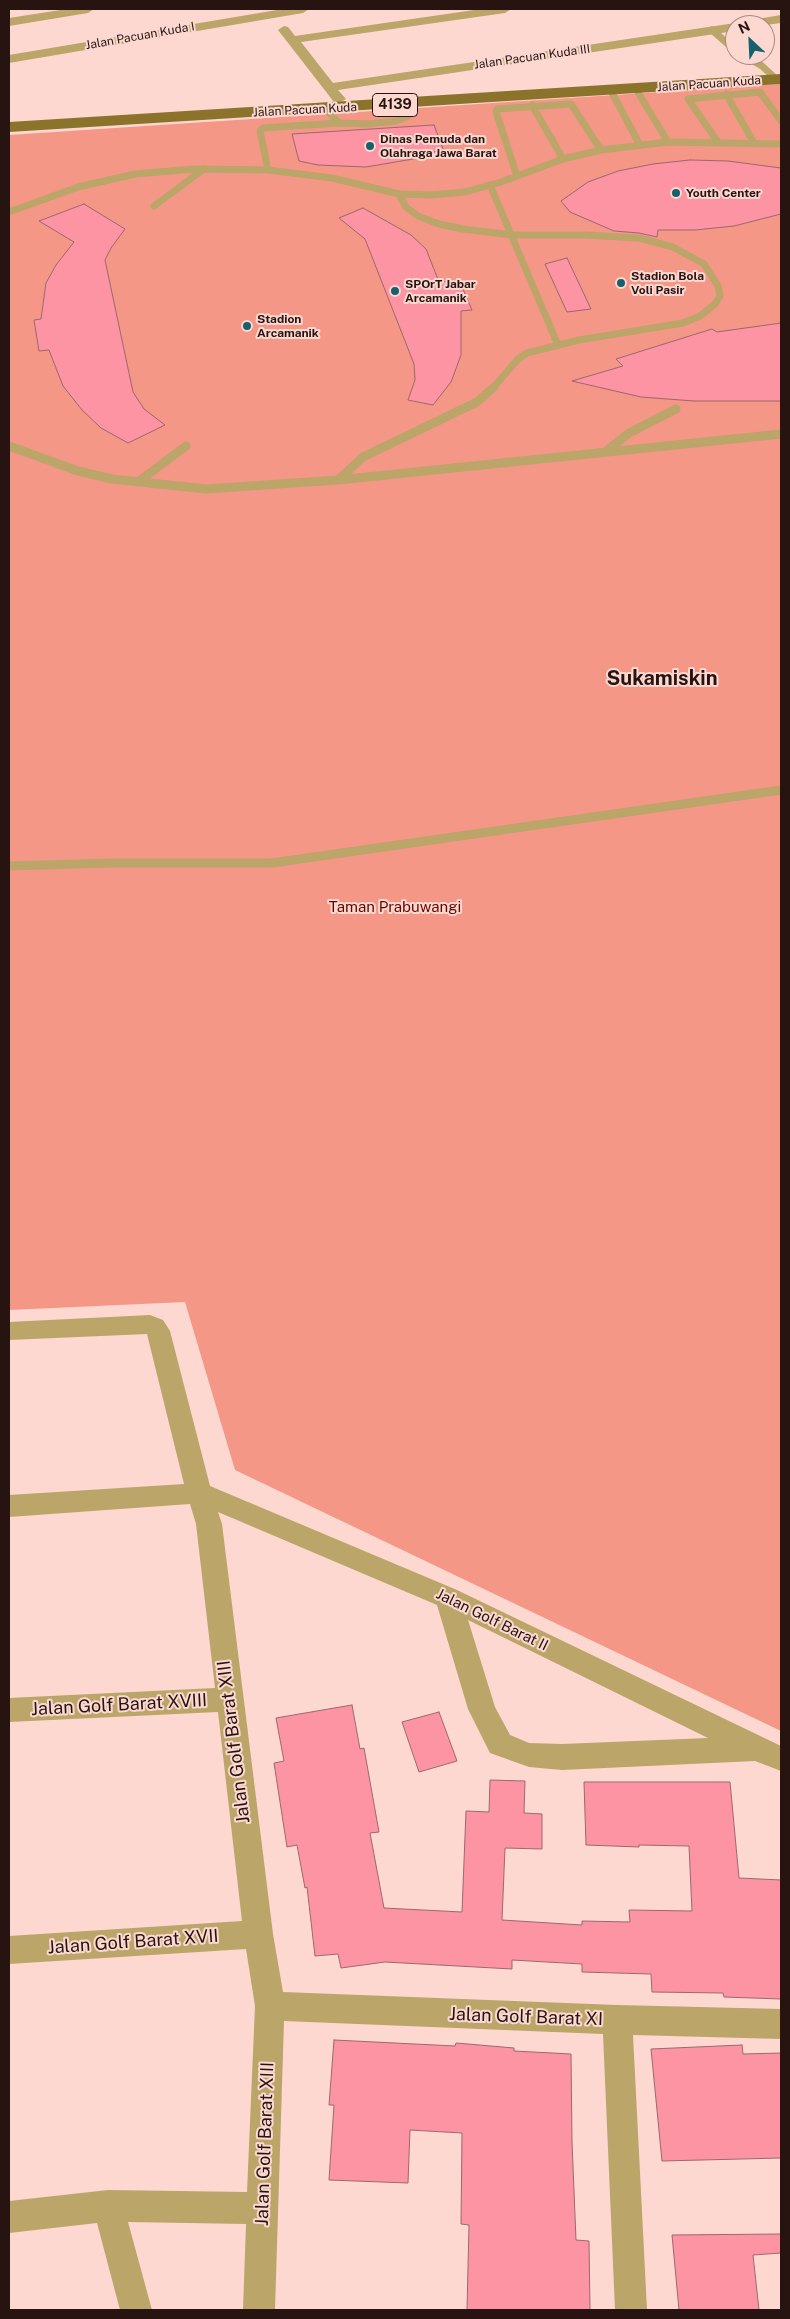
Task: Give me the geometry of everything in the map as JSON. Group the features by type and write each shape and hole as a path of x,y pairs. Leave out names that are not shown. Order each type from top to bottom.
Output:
{"main road":[{"name":"Jalan Pacuan Kuda","path":"9,127 414,104 779,79"}],"street":[{"path":"9,22 88,9"},
{"name":"Jalan Pacuan Kuda I","path":"9,59 270,11 304,9"},
{"path":"292,40 504,9"},
{"path":"270,11 346,108"},
{"name":"Jalan Pacuan Kuda III","path":"329,87 725,28"},
{"name":"Jalan Golf Barat XIII","path":"9,1331 150,1324 155,1327 158,1330 199,1493 209,1524 258,1934 270,2006 259,2310"},
{"path":"9,1506 199,1493"},
{"name":"Jalan Golf Barat II","path":"199,1493 448,1598 769,1753"},
{"path":"448,1598 482,1709 500,1744 529,1755 562,1757 769,1753"},
{"name":"Jalan Golf Barat XVIII","path":"9,1710 229,1699"},
{"name":"Jalan Golf Barat XVII","path":"9,1950 258,1934"},
{"name":"Jalan Golf Barat XI","path":"270,2006 617,2020 781,2024"},
{"path":"617,2020 631,2310"},
{"path":"9,2217 108,2206 262,2208"},
{"path":"108,2206 136,2310"}],"lane":[{"path":"712,30 725,41"},
{"path":"760,65 779,79"},
{"path":"636,89 668,142"},
{"path":"612,91 640,145"},
{"path":"718,142 688,99 761,92 781,121"},
{"path":"726,94 754,143"},
{"path":"517,176 496,110 532,105 566,103 572,105 601,150"},
{"path":"268,170 260,131 263,128 339,123 368,124 396,120 408,116 414,109 414,104"},
{"path":"532,105 563,159"},
{"path":"325,109 339,123"},
{"path":"9,212 78,187 135,174 204,169 268,170 332,178 399,194 430,195 465,192 563,159 601,150 668,142 781,144"},
{"path":"154,206 204,169"},
{"path":"490,185 558,345"},
{"path":"338,480 363,457 375,450 477,402 489,393 518,359 527,353 558,345 683,322 700,316 715,304 720,296 718,286 704,264 679,250 656,242 616,236 512,235 439,224 411,211 399,194"},
{"path":"605,452 629,433 676,409"},
{"path":"9,446 78,471 138,482 206,488 259,487 338,480 781,434"},
{"path":"138,482 186,446"},
{"path":"9,866 111,863 272,863 781,790"}],"green space":[{"name":"Taman Prabuwangi","path":"781,84 781,1731 235,1470 185,1302 9,1310 9,135"}],"building":[{"name":"Dinas Pemuda dan Olahraga Jawa Barat","path":"434,125 443,149 413,159 366,167 318,165 299,161 292,134"},
{"name":"Youth Center","path":"690,160 728,161 781,168 781,214 734,226 695,230 658,230 657,237 614,231 570,212 561,201 588,182 618,171 653,164"},
{"path":"84,204 125,229 105,260 133,392 144,409 165,425 128,443 101,428 82,410 63,386 49,350 39,351 34,320 41,319 46,283 56,265 74,242 39,221"},
{"path":"363,208 411,235 426,249 439,282 459,280 472,310 461,311 461,355 451,382 433,405 408,400 415,380 414,364 365,239 339,218"},
{"path":"567,258 591,309 567,312 545,264"},
{"path":"781,323 781,401 694,401 641,397 572,381 623,366 616,359 712,329 717,332"},
{"path":"352,1705 360,1749 364,1748 379,1832 370,1833 384,1908 462,1912 466,1811 489,1812 490,1780 525,1781 524,1813 542,1814 542,1849 505,1848 502,1920 582,1925 582,1921 630,1922 629,1910 692,1911 689,1846 586,1845 584,1782 730,1782 739,1878 781,1880 781,1999 724,1997 723,1993 652,1992 651,1974 582,1972 582,1964 512,1960 512,1969 385,1962 341,1968 338,1954 315,1956 307,1887 305,1888 297,1845 287,1847 274,1763 284,1761 276,1718"},
{"path":"439,1712 457,1761 419,1772 402,1722"},
{"path":"334,2040 455,2046 456,2043 514,2048 514,2051 571,2054 576,2240 589,2241 590,2310 467,2310 469,2225 461,2224 462,2133 410,2130 408,2183 329,2180 334,2105 329,2105"},
{"path":"742,2045 743,2054 781,2053 781,2158 662,2161 651,2049"},
{"path":"781,2234 781,2253 753,2255 759,2310 679,2310 672,2235"}],"place":[{"name":"Dinas Pemuda dan Olahraga Jawa Barat","path":"370,146"},
{"name":"Youth Center","path":"676,193"},
{"name":"Stadion Bola Voli Pasir","path":"621,283"},
{"name":"SPOrT Jabar Arcamanik","path":"395,291"},
{"name":"Stadion Arcamanik","path":"247,326"}],"district":[{"name":"Sukamiskin","path":"662,679"}]}
